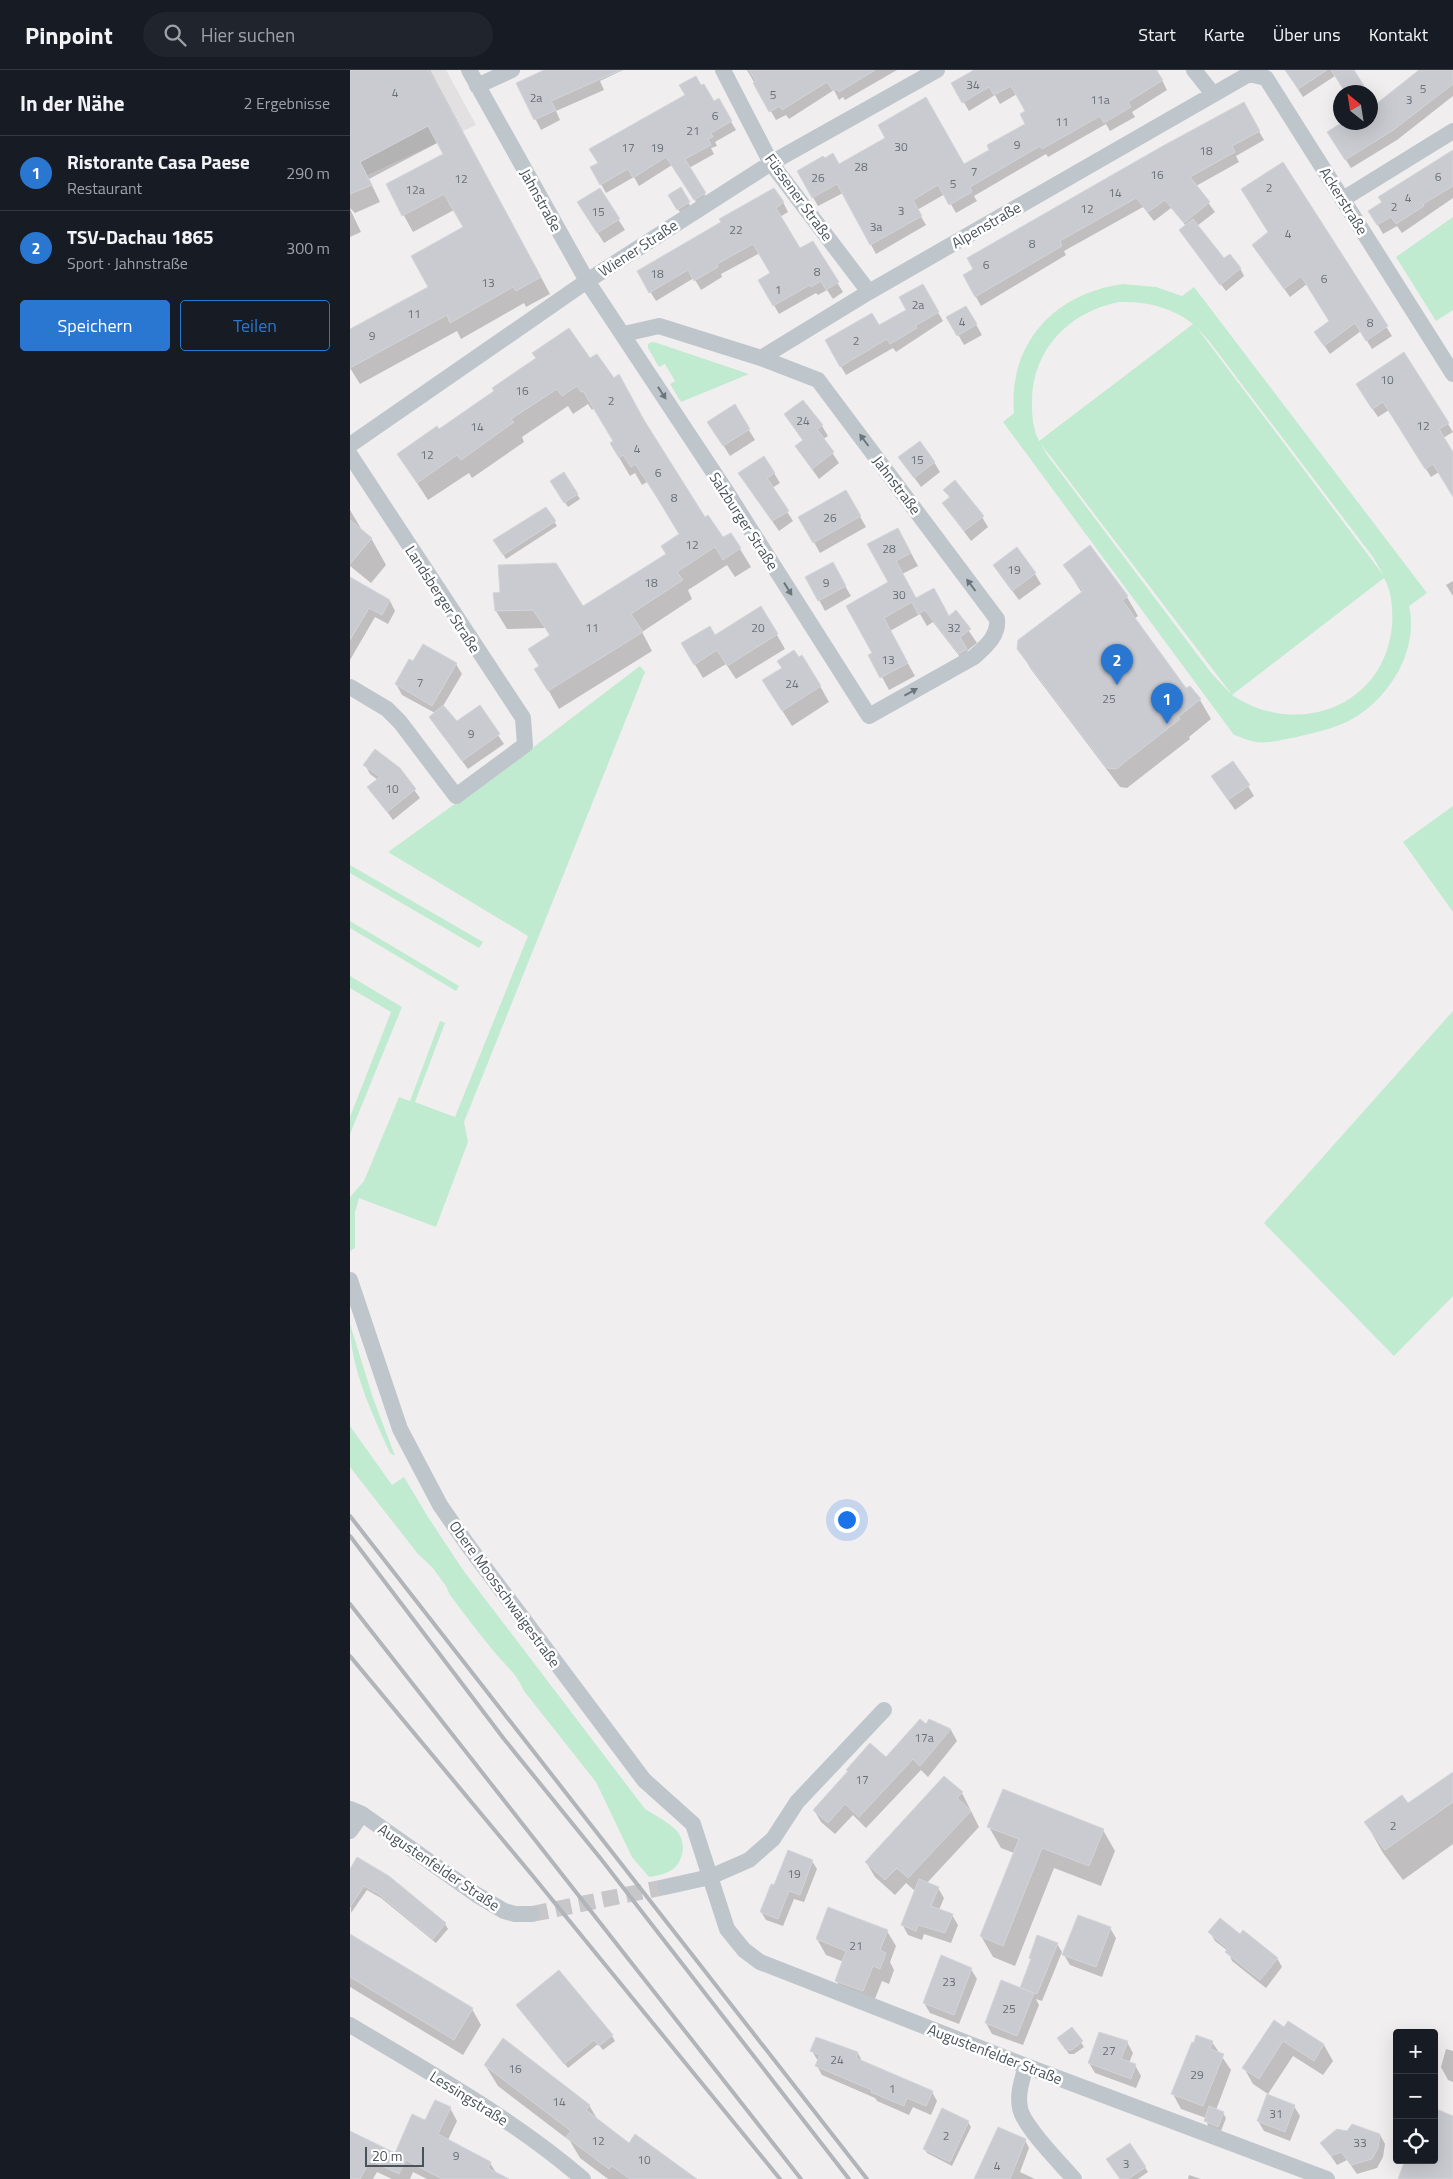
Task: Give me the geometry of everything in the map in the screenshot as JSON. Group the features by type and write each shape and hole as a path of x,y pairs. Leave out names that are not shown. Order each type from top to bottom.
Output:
{"street":[{"name":"Jahnstraße","path":"468,70 587,280 621,330 660,326 761,358 818,380 997,619 998,626 994,635 986,647 974,657 868,716"},
{"path":"477,86 512,70"},
{"name":"Füssener Straße","path":"724,70 771,163 868,292"},
{"name":"Wiener Straße","path":"350,445 587,280 771,163 919,74 937,70"},
{"path":"1194,70 1213,94"},
{"name":"Ackerstraße","path":"1213,94 1249,74 1266,78 1453,374"},
{"name":"Alpenstraße","path":"761,358 868,292 1213,94"},
{"path":"1343,199 1453,130"},
{"name":"Salzburger Straße","path":"621,330 868,716"},
{"name":"Landsberger Straße","path":"350,455 523,718 525,745 456,796 388,709 350,687"},
{"name":"Obere Moosschwaigestraße","path":"350,1280 400,1429 440,1505 467,1544 644,1780 694,1824 710,1877"},
{"path":"665,1887 710,1877 749,1860 772,1839 797,1802 884,1710"},
{"path":"350,1831 356,1811"},
{"name":"Augustenfelder Straße","path":"356,1811 477,1895 504,1911 514,1914 532,1914"},
{"name":"Augustenfelder Straße","path":"710,1877 727,1929 735,1941 753,1958 878,2010 1327,2179"},
{"name":"Lessingstraße","path":"350,2025 473,2098 547,2148 583,2179"},
{"path":"1026,2066 1020,2088 1020,2109 1027,2123 1074,2179"}],"shaded area":[{"path":"350,70 446,70 476,125 350,183"}],"green space":[{"path":"1453,217 1453,310 1436,321 1396,257"},
{"path":"1123,284 1156,287 1182,296 1194,287 1427,593 1409,606 1411,624 1409,642 1396,676 1372,705 1358,716 1331,728 1271,742 1253,741 1234,735 1003,422 1014,413 1014,388 1019,365 1028,344 1041,326 1057,310 1076,298 1099,289","holes":["1119,302 1149,304 1176,313 1193,324 1039,441 1034,428 1032,409 1033,385 1038,367 1056,337 1069,325 1101,307","1197,328 1209,341 1373,557 1384,576","1041,444 1230,693 1212,674 1048,456","1384,578 1390,595 1392,626 1385,654 1373,677 1355,695 1333,707 1309,714 1283,714 1257,708 1232,695"]},
{"path":"652,342 749,374 681,402 670,384 675,381 665,364 659,367 648,348 648,344"},
{"path":"640,666 645,672 464,1122 468,1142 436,1227 359,1198 355,1212 355,1248 350,1251 350,1197 364,1181 399,1097 410,1101 440,1021 445,1023 415,1102 455,1117 528,936 388,852 527,752"},
{"path":"1453,806 1453,912 1403,842"},
{"path":"350,865 483,942 479,948 350,873"},
{"path":"350,921 459,986 456,991 350,928"},
{"path":"350,976 402,1007 350,1134 350,1117 391,1012 350,988"},
{"path":"1453,1011 1453,1296 1394,1356 1264,1223"},
{"path":"350,1324 373,1398 395,1456 390,1453 363,1390 354,1357"},
{"path":"350,1426 392,1485 404,1477 463,1570 645,1809 668,1823 679,1834 683,1846 681,1858 673,1869 663,1874 649,1877 632,1857 596,1782 450,1595 446,1586 432,1567 418,1554 350,1467"}],"building":[{"path":"350,70 429,70 541,277 516,291 513,287 450,323 447,315 350,368 350,329 428,287 411,256 463,227 444,194 402,216 386,184 443,154 428,126 360,162 372,185 350,194"},
{"path":"544,70 621,70 551,101 556,110 534,120 516,83"},
{"path":"749,70 875,70 839,92 837,89 833,91 827,82 782,110 780,106 769,112 753,83 756,81"},
{"path":"974,70 1156,70 1163,80 1128,102 1131,107 1104,123 1100,116 1042,149 1040,146 970,187 972,192 949,205 938,185 913,200 922,216 870,245 837,184 812,198 797,171 823,156 825,158 833,153 839,164 885,138 878,125 926,97 964,164 989,150 987,145 1025,124 1020,114 1025,111 1011,86 994,95 989,87 962,103 951,83"},
{"path":"1285,70 1327,70 1298,89"},
{"path":"1331,70 1354,70 1364,85 1341,85"},
{"path":"1419,70 1453,70 1453,84 1392,131 1345,160 1327,132 1333,128 1333,130 1378,130 1378,102"},
{"path":"696,76 701,85 704,84 714,101 719,98 732,121 711,133 713,137 708,139 711,145 685,159 706,193 694,200 666,157 633,178 628,169 600,185 590,167 598,163 589,149 685,95 679,85"},
{"path":"1244,102 1260,131 1232,146 1235,152 1190,177 1210,202 1184,223 1165,200 1148,212 1136,198 1060,241 1062,246 975,297 963,275 973,269 967,258 1161,147"},
{"path":"1453,150 1453,186 1423,204 1424,206 1396,224 1391,217 1377,225 1368,211 1382,202 1378,197"},
{"path":"1283,162 1388,326 1366,341 1355,323 1324,346 1314,332 1329,321 1301,276 1284,289 1252,245 1268,232 1241,189"},
{"path":"681,187 690,202 677,210 668,195"},
{"path":"600,188 620,219 597,233 577,202"},
{"path":"774,188 784,202 776,208 800,248 813,241 839,282 826,290 821,281 811,287 810,285 773,306 758,280 770,273 753,244 717,264 718,267 694,281 688,270 649,293 637,271 721,222 719,219"},
{"path":"1193,219 1224,258 1230,254 1241,268 1220,285 1179,230"},
{"path":"923,284 939,312 890,344 887,339 840,367 825,340 872,313 879,325 906,310 899,297"},
{"path":"966,306 977,324 957,336 946,317"},
{"path":"569,328 590,358 597,354 614,378 619,374 644,420 705,517 708,515 723,537 731,533 741,548 723,560 715,547 677,572 683,580 631,614 643,632 548,691 534,669 539,666 528,649 550,635 533,610 495,611 493,593 500,592 498,565 556,563 583,606 666,554 661,546 679,534 653,491 635,464 631,467 623,455 619,458 610,443 613,441 583,391 581,392 577,386 562,396 557,389 511,419 514,422 461,460 457,455 417,483 397,454 437,426 439,429 494,391 492,388 536,358 532,353"},
{"path":"1404,352 1449,423 1439,429 1453,452 1453,497 1433,464 1425,469 1383,402 1372,409 1356,384"},
{"path":"803,400 823,425 817,429 834,452 812,469 795,446 803,440 784,414"},
{"path":"735,404 750,429 723,446 707,422"},
{"path":"920,441 935,462 914,478 898,457"},
{"path":"764,456 775,473 767,478 789,511 772,521 738,473"},
{"path":"564,472 578,494 564,503 550,481"},
{"path":"955,480 984,516 964,531 942,503 950,497 943,490"},
{"path":"846,490 861,516 813,543 798,517"},
{"path":"546,507 556,521 503,555 493,540"},
{"path":"350,520 372,538 350,564"},
{"path":"898,528 911,553 896,561 916,598 934,588 949,616 956,610 971,629 960,637 967,649 959,654 925,610 918,614 912,602 884,618 908,663 880,678 868,655 872,653 846,606 888,582 867,544"},
{"path":"1090,545 1128,596 1122,600 1186,688 1190,686 1201,699 1178,717 1180,719 1116,769 1107,768 1017,649 1018,640 1083,591 1063,565"},
{"path":"1017,547 1036,573 1012,591 993,565"},
{"path":"833,562 846,586 818,601 805,577"},
{"path":"350,577 390,600 382,615 369,608 350,640"},
{"path":"761,606 778,634 727,666 717,650 694,665 681,643 710,626 715,635"},
{"path":"423,644 457,663 432,706 395,684 409,659 413,661"},
{"path":"794,650 799,657 802,655 821,686 782,711 762,680 782,668 777,661"},
{"path":"443,705 457,721 480,705 500,734 462,761 429,717"},
{"path":"375,749 400,768 416,789 387,812 367,787 380,777 363,765"},
{"path":"1233,761 1250,785 1228,800 1211,776"},
{"path":"920,1719 926,1724 929,1719 951,1729 920,1766 913,1759 859,1817 845,1804 828,1823 813,1810 870,1743 886,1757"},
{"path":"1453,1772 1453,1802 1385,1850 1364,1822 1402,1795 1408,1803"},
{"path":"944,1776 963,1792 957,1798 971,1811 908,1878 897,1868 885,1880 865,1862"},
{"path":"1003,1789 1104,1829 1089,1866 1042,1848 1003,1946 980,1936 1019,1839 987,1827"},
{"path":"788,1850 813,1860 800,1895 789,1891 778,1919 760,1912 771,1884 774,1885"},
{"path":"357,1857 389,1876 446,1923 433,1939 377,1893 364,1886 350,1907 350,1869"},
{"path":"919,1879 939,1887 931,1906 953,1914 945,1933 918,1925 916,1931 901,1925"},
{"path":"828,1907 888,1930 880,1950 886,1953 880,1969 873,1966 863,1991 835,1981 846,1951 816,1939"},
{"path":"1078,1915 1111,1927 1096,1967 1062,1955"},
{"path":"1220,1918 1240,1934 1243,1930 1278,1958 1260,1980 1225,1952 1228,1949 1208,1932"},
{"path":"350,1934 473,2008 454,2040 350,1977"},
{"path":"1037,1935 1058,1943 1037,1994 1020,1988 1031,1959 1029,1958"},
{"path":"941,1955 972,1968 954,2015 923,2003"},
{"path":"559,1970 613,2035 599,2046 594,2040 564,2064 516,2005"},
{"path":"1001,1980 1034,1993 1017,2036 985,2023"},
{"path":"1274,2020 1284,2027 1288,2021 1324,2044 1314,2061 1283,2041 1259,2079 1242,2068"},
{"path":"1072,2027 1083,2041 1072,2050 1066,2050 1057,2038"},
{"path":"1099,2032 1128,2041 1121,2059 1136,2064 1131,2079 1088,2063"},
{"path":"1196,2035 1213,2041 1210,2049 1224,2054 1203,2106 1171,2094"},
{"path":"816,2037 858,2052 856,2058 933,2091 926,2106 907,2098 904,2106 815,2066 820,2055 810,2051"},
{"path":"503,2038 590,2105 586,2110 629,2143 635,2134 697,2179 630,2179 612,2166 609,2169 566,2137 571,2131 484,2065"},
{"path":"1267,2094 1295,2105 1285,2132 1257,2121"},
{"path":"435,2100 451,2107 438,2134 491,2162 488,2168 509,2179 442,2179 406,2160 399,2174 370,2160 360,2179 350,2179 350,2131 395,2153 412,2114 425,2120"},
{"path":"1209,2106 1224,2112 1218,2127 1204,2121"},
{"path":"942,2108 969,2121 950,2162 923,2149"},
{"path":"1438,2110 1453,2116 1453,2179 1398,2179 1404,2164 1438,2164"},
{"path":"1352,2124 1380,2134 1378,2148 1372,2159 1351,2165 1341,2152 1331,2156 1320,2143 1337,2129 1347,2131"},
{"path":"998,2127 1026,2139 1010,2179 974,2179"},
{"path":"1130,2143 1146,2167 1128,2179 1120,2179 1106,2159"}],"tunnel":[{"path":"532,1914 665,1887"}],"railway":[{"path":"350,1516 867,2179"},
{"path":"350,1536 504,1739 601,1859 849,2179"},
{"path":"350,1604 801,2179"},
{"path":"350,1656 532,1875 780,2179"}],"place":[{"name":"TSV-Dachau 1865","path":"1117,685"},
{"name":"Ristorante Casa Paese","path":"1167,724"}]}
